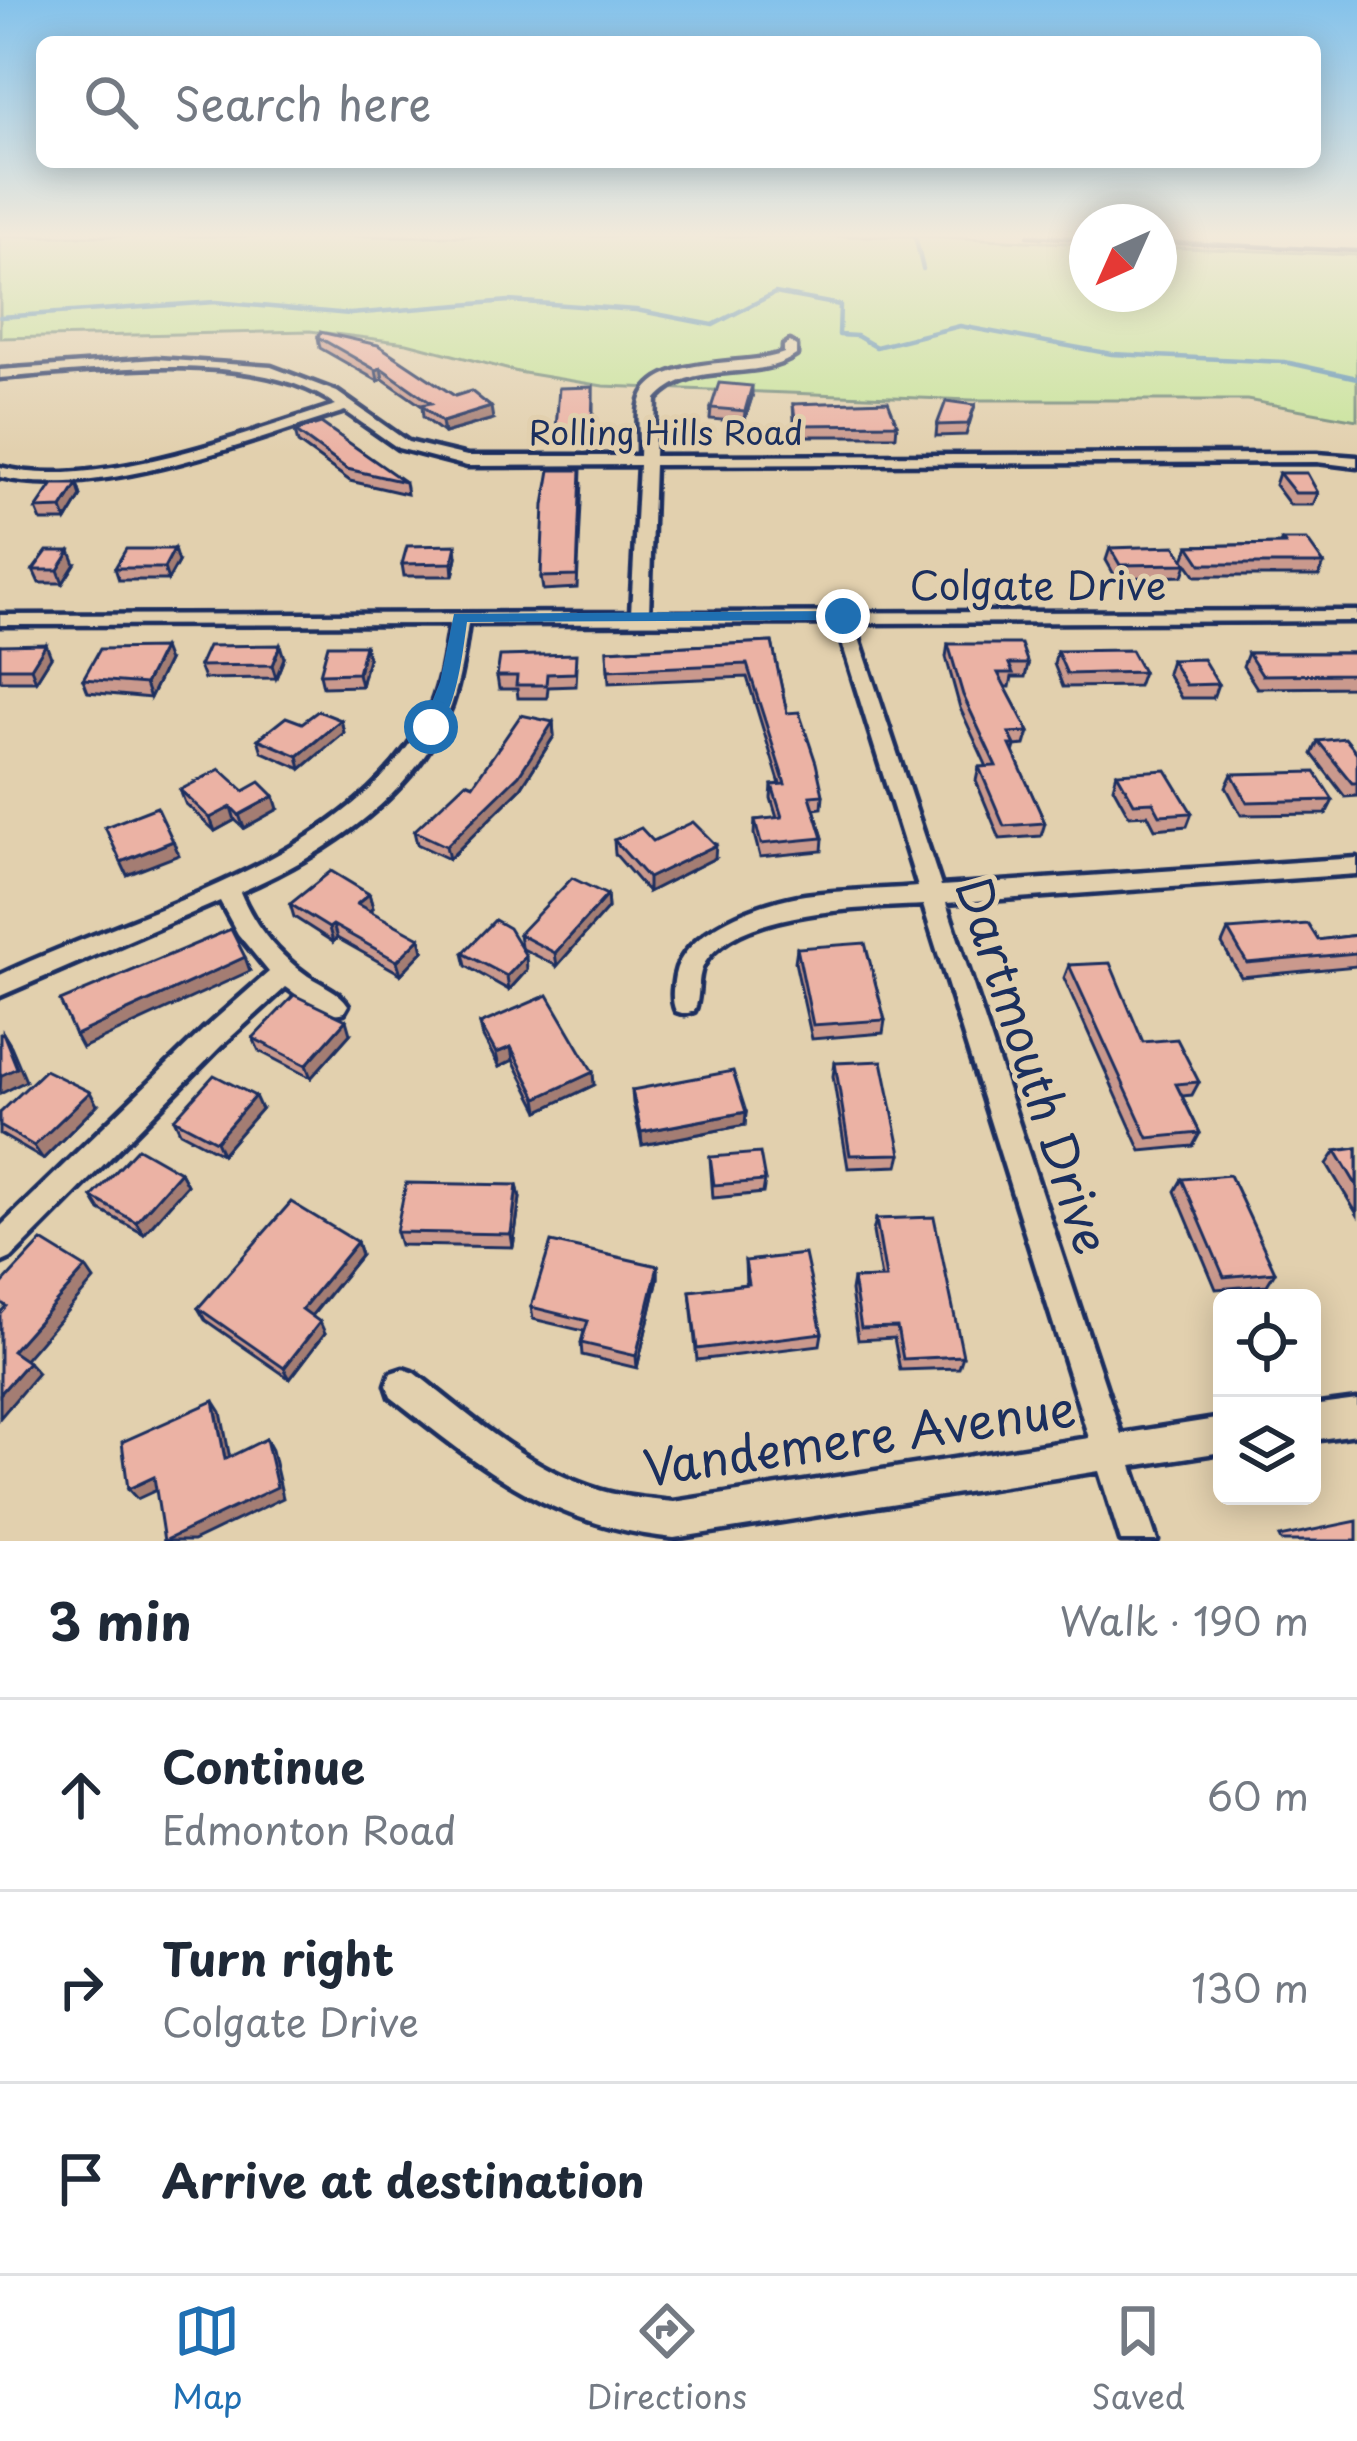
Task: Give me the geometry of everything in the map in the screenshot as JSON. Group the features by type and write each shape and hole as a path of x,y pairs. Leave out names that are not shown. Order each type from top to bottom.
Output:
{"street":[{"path":"640,617 649,398 661,384 696,370 776,362 790,355 790,346"},
{"name":"Rolling Hills Road","path":"0,374 118,363 225,365 292,376 346,406 389,438 442,457 490,462 1317,458 1357,462"},
{"path":"0,472 8,477 51,477 150,464 346,406"},
{"name":"Dartmouth Drive","path":"843,616 1138,1541"},
{"name":"Colgate Drive","path":"0,620 1357,616"},
{"path":"0,986 97,940 227,890 328,833 400,770 439,711 460,617"},
{"path":"685,1004 691,964 743,924 804,904 1357,866"},
{"path":"227,890 256,947 283,975 335,1005"},
{"path":"0,1248 212,1038 283,975"},
{"name":"Vandemere Avenue","path":"403,1384 551,1493 602,1512 638,1519 674,1520 1213,1436"},
{"path":"1321,1422 1357,1417"}],"green space":[{"path":"0,308 1069,308 1069,312 1177,312 1177,308 1357,308 1357,420 1247,400 971,400 603,386 518,372 407,343 310,331 0,338"}],"building":[{"path":"320,332 378,345 455,396 471,391 491,407 442,422 421,405 431,403 381,368 376,370 318,337"},
{"path":"719,383 752,386 745,411 711,408"},
{"path":"593,387 592,429 556,429 559,388"},
{"path":"888,401 897,424 796,425 793,404"},
{"path":"946,401 975,405 968,424 937,425"},
{"path":"321,423 405,482 347,469 295,431"},
{"path":"550,470 581,470 577,576 541,577"},
{"path":"1279,473 1307,473 1318,493 1295,493"},
{"path":"53,484 77,484 62,508 36,509"},
{"path":"1282,540 1307,540 1324,564 1201,564 1189,546 1285,544"},
{"path":"456,545 452,563 402,564 407,546"},
{"path":"1175,546 1187,564 1120,565 1110,548"},
{"path":"126,549 174,549 164,568 115,568"},
{"path":"47,551 70,551 58,570 33,570"},
{"path":"772,642 787,713 799,712 816,763 823,795 810,796 823,838 761,844 755,820 782,817 772,785 785,784 747,664 608,670 607,650"},
{"path":"46,644 31,668 0,668 0,645"},
{"path":"948,644 1021,644 1028,664 1009,664 1013,673 998,673 1029,732 1009,733 1015,745 1010,745 1045,823 1004,826 979,767 996,766 963,695"},
{"path":"280,645 272,665 199,666 208,646"},
{"path":"328,645 365,645 358,673 320,674"},
{"path":"163,648 145,684 83,679 100,649"},
{"path":"1131,650 1143,672 1067,674 1057,651"},
{"path":"1248,653 1357,653 1357,674 1262,675"},
{"path":"576,654 575,673 547,674 546,685 516,685 517,676 497,676 500,656"},
{"path":"1203,659 1218,684 1186,685 1171,660"},
{"path":"318,711 341,720 298,756 258,739 286,717 302,723"},
{"path":"521,715 553,722 519,775 446,846 414,831 466,782 473,785"},
{"path":"1345,738 1357,753 1357,783 1352,783 1318,741"},
{"path":"220,769 244,791 260,782 274,796 239,815 231,807 210,818 180,790"},
{"path":"1166,770 1192,813 1160,815 1153,802 1134,803 1117,773"},
{"path":"1315,772 1333,800 1247,802 1232,774"},
{"path":"157,807 173,841 121,862 105,827"},
{"path":"693,822 716,845 648,878 614,840 641,828 653,841"},
{"path":"331,871 369,894 357,904 420,938 397,961 290,904"},
{"path":"572,878 607,895 555,953 519,934"},
{"path":"495,920 509,928 526,956 507,976 463,953"},
{"path":"1308,924 1318,940 1357,935 1357,953 1247,963 1228,930"},
{"path":"231,929 245,957 75,1035 60,1001"},
{"path":"865,943 885,1020 813,1025 797,948"},
{"path":"1110,963 1143,1042 1177,1039 1199,1082 1176,1084 1200,1133 1148,1138 1069,965"},
{"path":"294,995 346,1020 306,1065 253,1038"},
{"path":"548,995 593,1072 537,1098 511,1047 496,1053 480,1024"},
{"path":"0,1034 17,1068 0,1076"},
{"path":"882,1061 901,1154 850,1155 835,1063"},
{"path":"45,1070 90,1092 34,1146 0,1126 0,1113"},
{"path":"733,1071 746,1112 641,1132 632,1090"},
{"path":"214,1075 255,1096 216,1141 174,1119"},
{"path":"138,1148 180,1172 136,1222 92,1197"},
{"path":"1357,1148 1357,1186 1336,1151"},
{"path":"760,1153 765,1181 714,1185 710,1157"},
{"path":"1230,1175 1275,1272 1224,1277 1182,1179"},
{"path":"406,1183 517,1185 511,1234 396,1232"},
{"path":"291,1202 357,1242 302,1309 320,1322 284,1368 198,1308"},
{"path":"934,1217 963,1356 903,1359 897,1327 861,1328 853,1279 886,1278 876,1219"},
{"path":"42,1241 86,1268 12,1351 28,1362 0,1394 0,1313 6,1306 0,1302 0,1286"},
{"path":"551,1242 658,1266 636,1356 581,1343 588,1321 531,1307"},
{"path":"805,1254 822,1333 697,1349 690,1291 749,1284 745,1261"},
{"path":"214,1401 225,1459 266,1439 277,1487 164,1541 154,1477 128,1489 122,1442"},
{"path":"1357,1521 1357,1541 1281,1541 1279,1537"}],"waterway":[{"path":"0,317 130,308"},
{"path":"282,308 350,314 424,308"},
{"path":"607,308 713,325 746,308"},
{"path":"840,308 839,335 857,336 876,347 960,326 1112,354 1285,362 1357,378"}],"route":[{"path":"431,727 448,682 460,617 843,616"}]}
